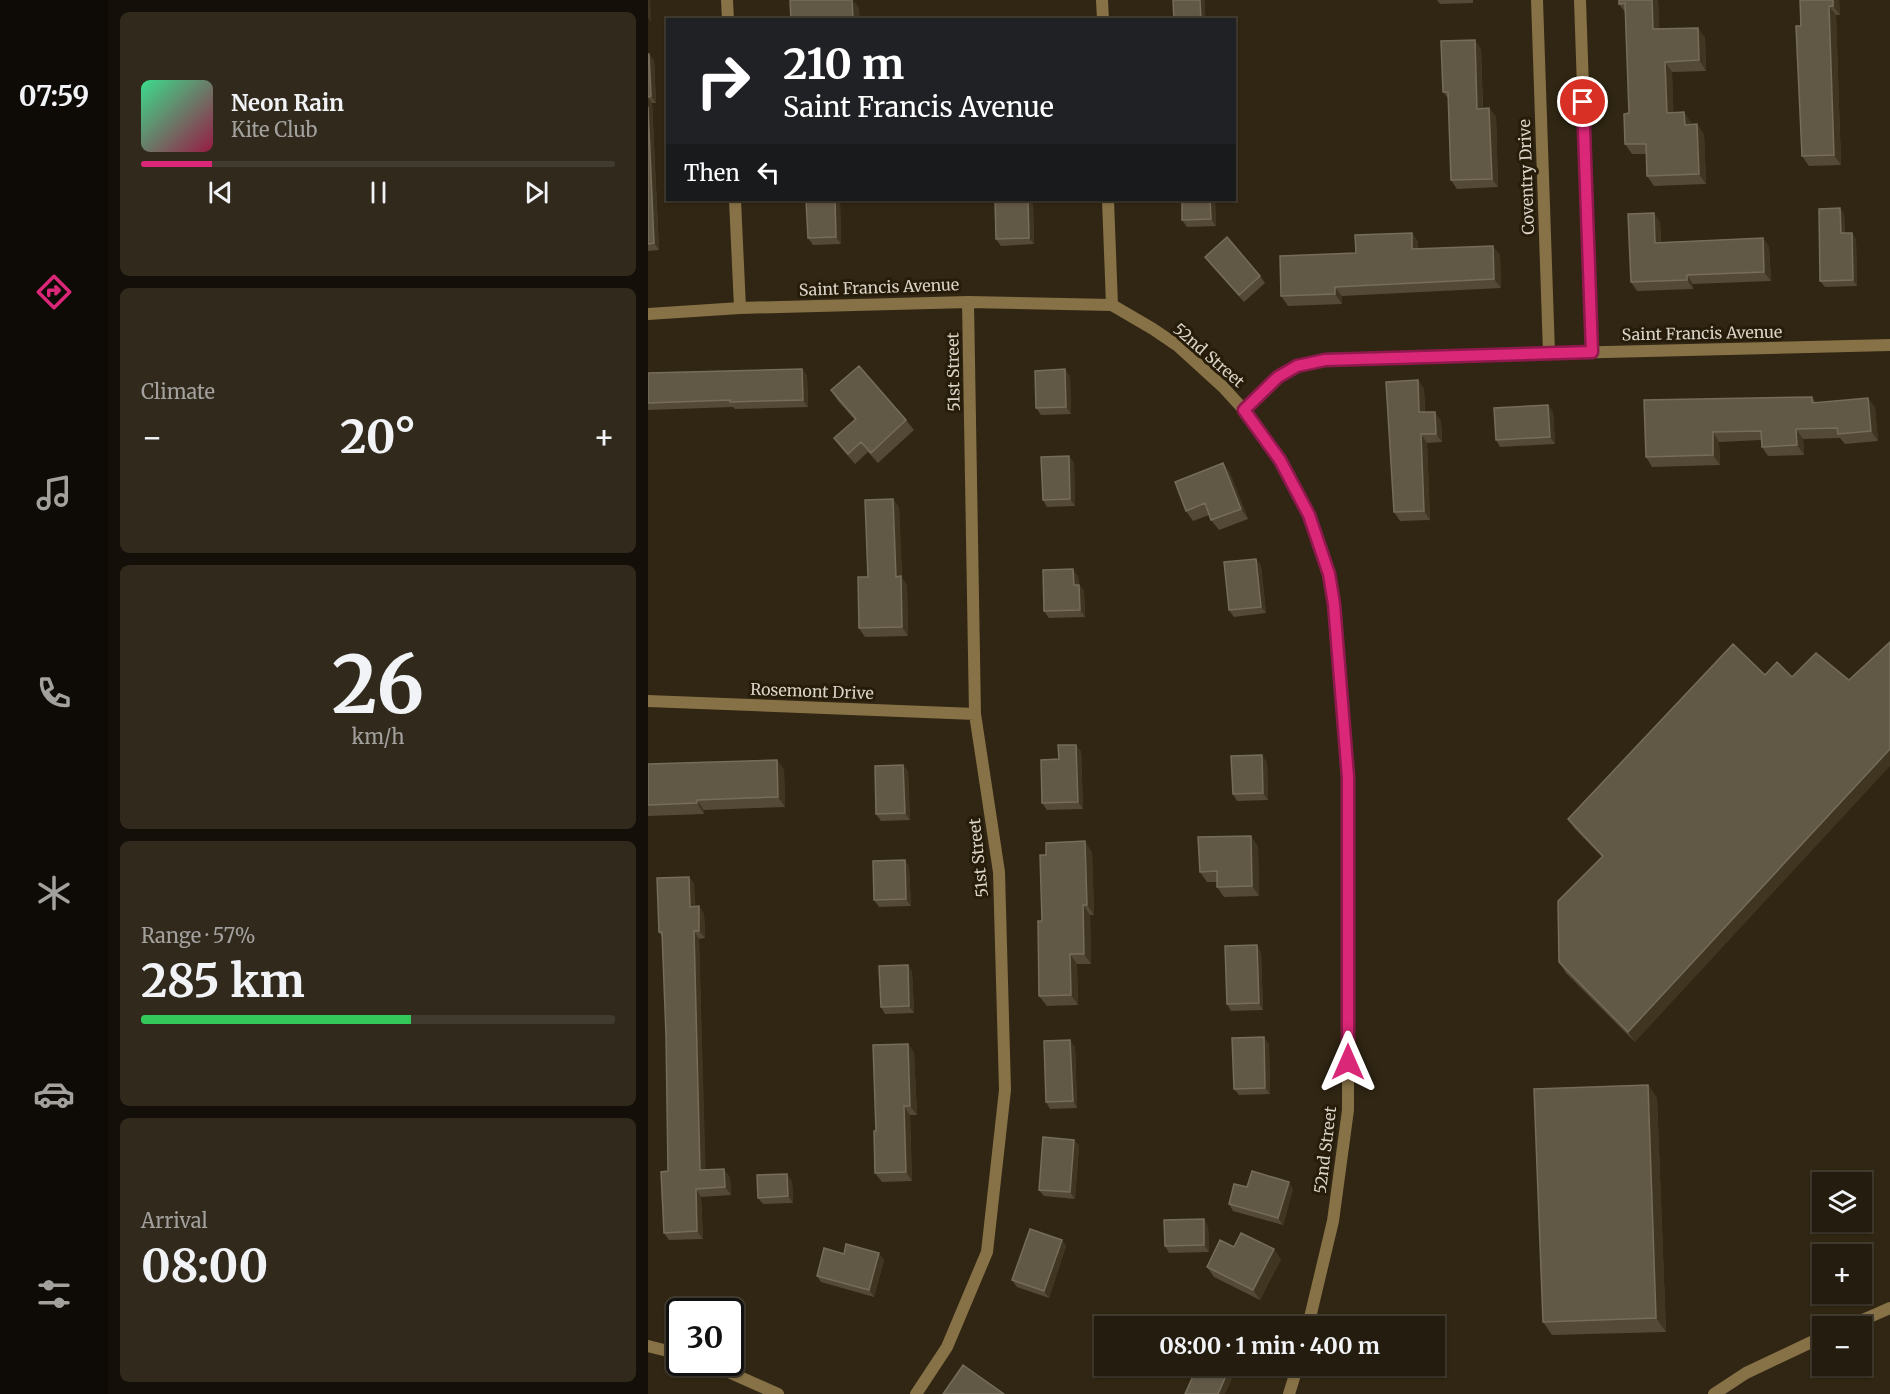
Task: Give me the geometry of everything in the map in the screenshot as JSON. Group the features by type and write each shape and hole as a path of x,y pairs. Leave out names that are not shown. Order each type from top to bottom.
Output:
{"street":[{"path":"727,0 728,18"},
{"path":"1102,0 1103,18"},
{"name":"Coventry Drive","path":"1537,0 1549,353"},
{"path":"1580,0 1592,352"},
{"path":"735,201 740,308"},
{"path":"1108,201 1112,305"},
{"name":"Saint Francis Avenue","path":"648,314 740,308 968,302 1112,305"},
{"name":"51st Street","path":"916,1394 947,1347 987,1252 1005,1090 999,872 975,714 968,302"},
{"name":"52nd Street","path":"1112,305 1178,346 1216,380 1244,410 1280,460 1295,487 1316,534 1329,574 1334,604 1348,777 1348,1110 1333,1221 1310,1316"},
{"name":"Saint Francis Avenue","path":"1244,410 1278,377 1297,366 1325,360 1890,345"},
{"name":"Rosemont Drive","path":"648,701 975,714"},
{"path":"1872,1316 1890,1308"},
{"path":"1714,1394 1746,1373 1812,1342"},
{"path":"648,1346 666,1350"},
{"path":"738,1376 778,1394"},
{"path":"1289,1394 1295,1376"}],"building":[{"path":"790,0 852,0 853,18 791,18"},
{"path":"1173,0 1200,0 1201,18 1174,18"},
{"path":"1619,0 1652,0 1653,29 1698,28 1699,60 1665,62 1667,113 1684,112 1685,125 1697,124 1699,174 1647,176 1646,144 1625,144 1624,114 1629,113 1625,3 1619,4"},
{"path":"1800,0 1833,0 1833,6 1829,6 1834,155 1802,156 1796,26 1801,26"},
{"path":"1475,40 1477,109 1489,108 1492,179 1451,180 1448,92 1443,92 1441,41"},
{"path":"648,54 651,96 648,97"},
{"path":"648,107 654,243 648,244"},
{"path":"806,201 835,201 836,237 808,238"},
{"path":"995,201 1028,201 1029,238 996,239"},
{"path":"1182,201 1210,201 1211,219 1182,220"},
{"path":"1840,208 1841,233 1852,233 1853,280 1820,281 1819,209"},
{"path":"1654,213 1655,243 1763,238 1764,272 1687,275 1687,280 1631,282 1628,214"},
{"path":"1412,233 1412,249 1493,246 1494,279 1335,287 1335,294 1281,296 1280,256 1356,253 1355,235"},
{"path":"1227,237 1260,276 1239,295 1205,257"},
{"path":"859,366 906,420 871,453 861,442 848,454 834,438 856,419 831,390"},
{"path":"802,369 803,400 648,403 648,373"},
{"path":"1065,369 1066,407 1036,408 1035,371"},
{"path":"1418,380 1419,412 1435,412 1436,434 1421,434 1424,511 1394,512 1386,382"},
{"path":"1812,397 1812,403 1868,398 1871,431 1838,434 1837,428 1796,429 1797,445 1762,447 1761,431 1713,432 1713,455 1646,457 1644,400"},
{"path":"1548,405 1550,437 1496,440 1494,408"},
{"path":"1069,456 1070,499 1043,500 1041,457"},
{"path":"1223,463 1241,509 1211,520 1205,503 1186,511 1175,482"},
{"path":"893,499 896,577 901,576 902,627 859,628 858,577 868,577 865,500"},
{"path":"1256,559 1261,607 1229,610 1224,562"},
{"path":"1073,569 1074,585 1079,585 1080,610 1044,611 1043,570"},
{"path":"1890,642 1890,749 1628,1032 1559,962 1558,901 1603,856 1568,819 1733,644 1765,675 1777,662 1792,677 1816,653 1849,680"},
{"path":"1058,745 1076,745 1078,802 1042,803 1041,760 1059,759"},
{"path":"1262,755 1263,793 1233,794 1231,756"},
{"path":"777,760 778,797 697,800 697,803 648,805 648,764"},
{"path":"903,765 905,813 876,814 875,766"},
{"path":"1251,836 1252,886 1217,887 1217,871 1200,872 1198,837"},
{"path":"1085,841 1087,905 1083,905 1084,954 1070,954 1071,995 1039,996 1038,921 1042,921 1040,855 1046,855 1046,843"},
{"path":"905,860 906,899 874,900 873,861"},
{"path":"689,877 690,907 699,906 699,931 694,931 700,1170 724,1169 725,1187 696,1189 697,1231 664,1233 661,1172 668,1171 666,1035 662,932 659,932 657,878"},
{"path":"1257,945 1259,1003 1227,1004 1225,946"},
{"path":"908,965 909,1006 881,1007 879,966"},
{"path":"1264,1037 1265,1088 1234,1089 1232,1038"},
{"path":"1070,1040 1073,1101 1046,1102 1044,1041"},
{"path":"908,1044 910,1106 904,1106 906,1172 875,1173 873,1045"},
{"path":"1648,1085 1656,1318 1543,1322 1534,1089"},
{"path":"1043,1137 1074,1140 1070,1192 1039,1190"},
{"path":"1252,1171 1289,1182 1278,1218 1229,1204 1234,1184 1247,1187"},
{"path":"787,1174 788,1196 758,1198 757,1175"},
{"path":"1204,1219 1204,1245 1165,1246 1164,1220"},
{"path":"1030,1229 1062,1240 1044,1291 1012,1280"},
{"path":"1241,1233 1274,1249 1253,1290 1207,1267 1220,1240 1234,1247"},
{"path":"846,1244 879,1253 869,1290 817,1276 824,1248 844,1254"},
{"path":"963,1365 1004,1394 943,1394"},
{"path":"1193,1376 1226,1376 1218,1394 1185,1394"}],"route":[{"path":"1348,1062 1348,777 1334,604 1329,574 1309,515 1280,460 1244,410 1278,377 1297,366 1325,360 1592,352 1583,102"}]}
